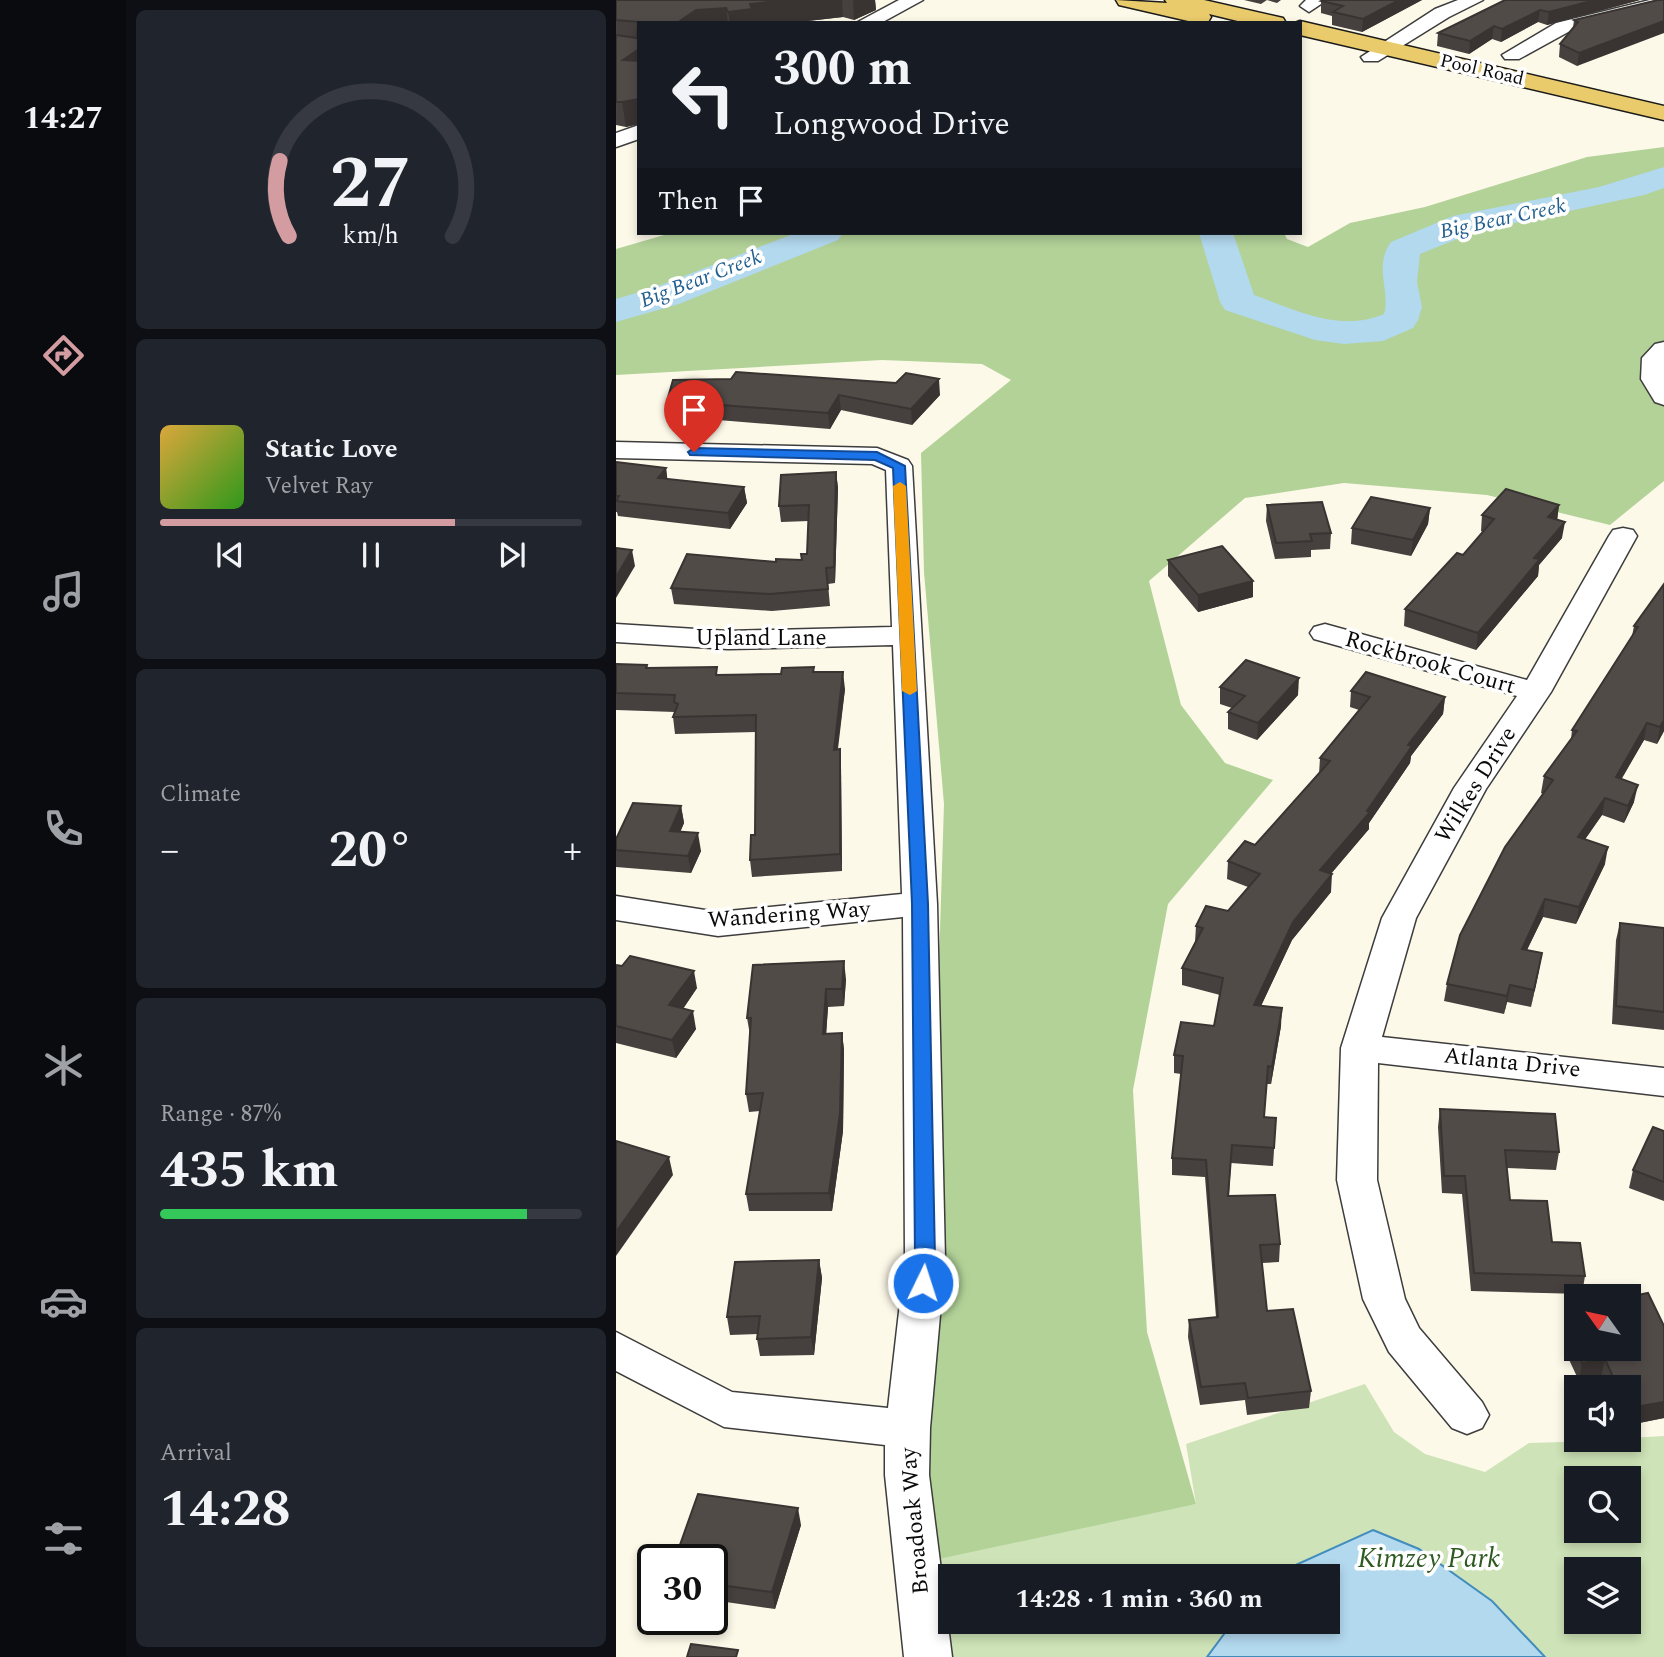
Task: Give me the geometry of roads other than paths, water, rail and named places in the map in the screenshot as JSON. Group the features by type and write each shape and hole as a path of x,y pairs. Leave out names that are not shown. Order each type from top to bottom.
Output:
{"main road":[{"path":"1127,0 1172,2 1265,21"},
{"path":"1172,2 1219,21"},
{"name":"Pool Road","path":"1302,29 1378,53 1664,125"},
{"name":"Pool Road","path":"1302,41 1378,53 1664,113"}],"street":[{"path":"869,21 914,0"},
{"path":"1378,53 1442,13 1474,0"},
{"path":"1512,55 1563,27 1664,2"},
{"path":"616,141 637,132"},
{"path":"1664,349 1654,358 1654,379 1664,397"},
{"name":"Broadoak Way","path":"616,450 877,456 899,466 920,904 925,1259 908,1428 907,1475 928,1657"},
{"name":"Wilkes Drive","path":"1467,1415 1404,1340 1384,1299 1357,1180 1360,1048 1399,918 1470,788 1536,692 1623,536"},
{"name":"Upland Lane","path":"616,633 728,640 907,636"},
{"name":"Rockbrook Court","path":"1325,633 1536,692"},
{"name":"Wandering Way","path":"616,908 718,924 920,904"},
{"name":"Atlanta Drive","path":"1360,1048 1664,1082"},
{"path":"616,1350 724,1409 760,1415 908,1428"}],"water":[{"path":"1373,1530 1419,1549 1492,1601 1545,1657 1207,1657 1224,1634 1340,1634 1340,1564 1298,1564"}],"waterway":[{"name":"Big Bear Creek","path":"1217,235 1238,302 1315,329 1370,333 1400,320 1404,307 1399,282 1403,249 1433,234 1465,223 1599,197 1664,177"},
{"name":"Big Bear Creek","path":"616,311 666,296 821,235"}],"park label":[{"name":"Kimzey Park","path":"1429,1558"}]}
